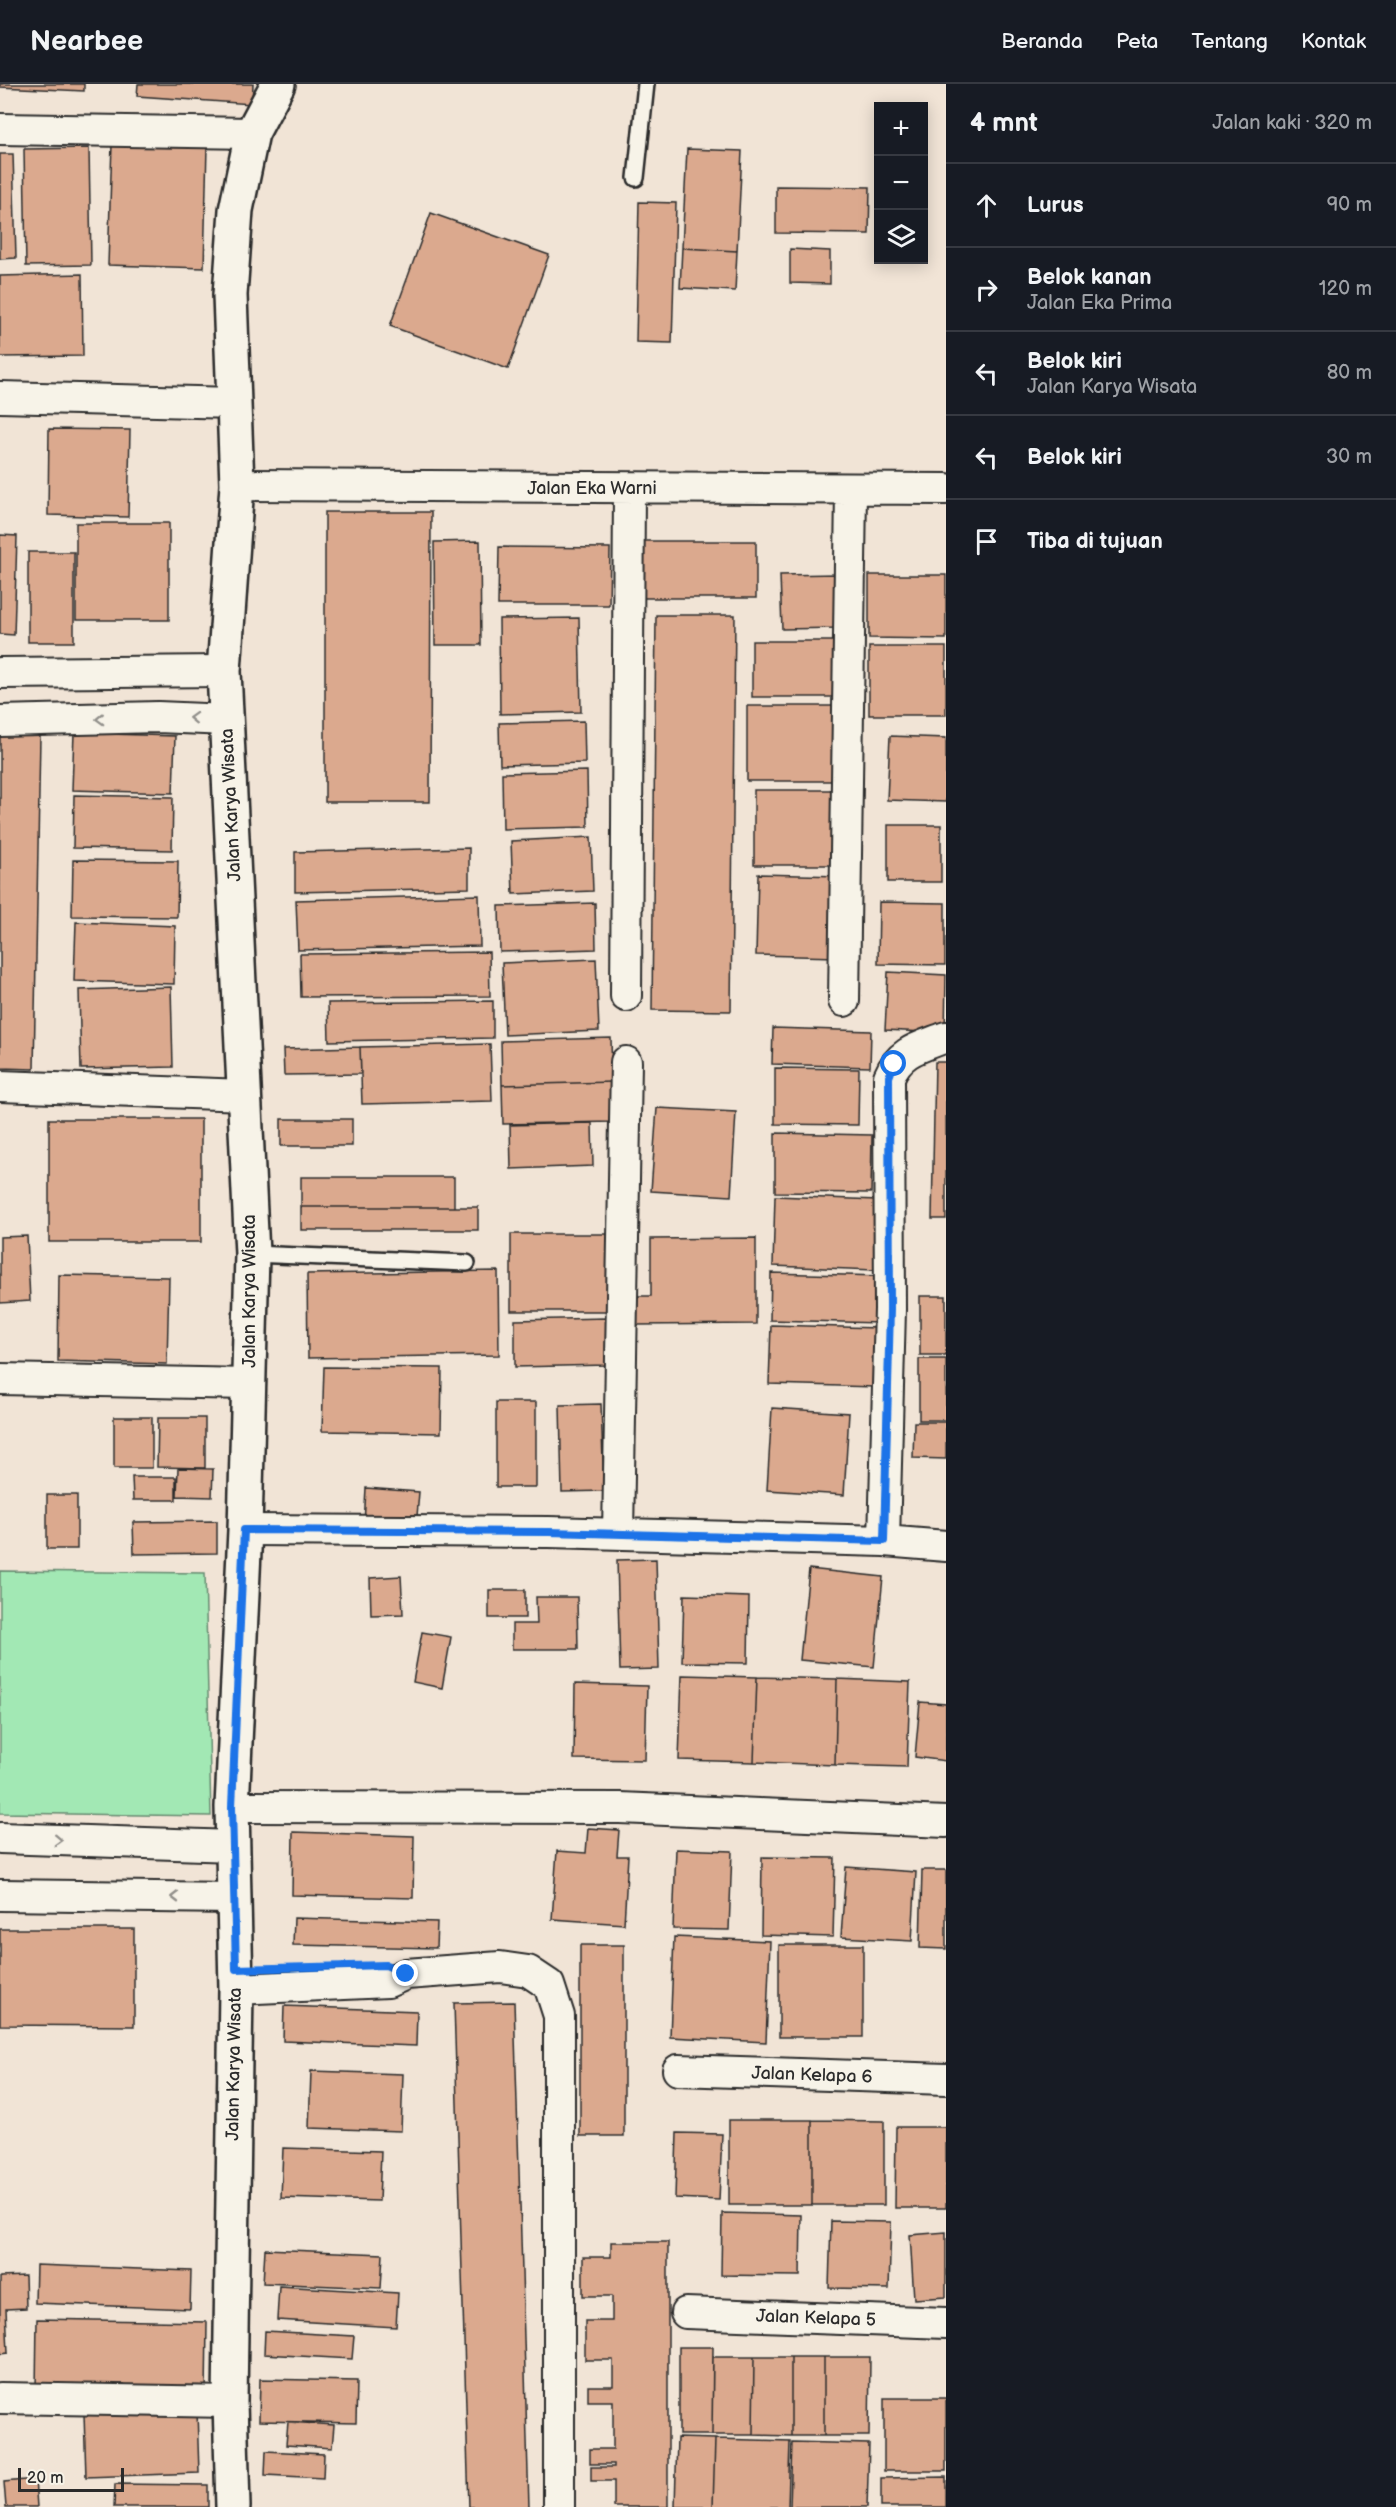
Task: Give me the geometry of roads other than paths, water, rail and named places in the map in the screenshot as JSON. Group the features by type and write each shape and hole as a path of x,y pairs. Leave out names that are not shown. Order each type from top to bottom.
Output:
{"street":[{"name":"Jalan Karya Wisata","path":"233,2507 230,2402 236,1979 232,1807 244,1530 252,1254 224,671 237,485 230,295 236,210 252,133 278,84"},
{"path":"0,129 252,133"},
{"path":"0,397 235,403"},
{"name":"Jalan Eka Warni","path":"237,485 946,489"},
{"path":"626,996 629,488"},
{"path":"844,1001 851,490"},
{"path":"224,671 6,673 7,721 158,717 227,720"},
{"path":"884,1541 890,1309 889,1077 894,1064 905,1054 946,1037"},
{"path":"618,1534 626,1062"},
{"path":"0,1086 244,1095"},
{"path":"0,1379 249,1384"},
{"path":"244,1530 618,1534 884,1541 946,1546"},
{"path":"232,1807 620,1808 946,1822"},
{"path":"0,1838 233,1846"},
{"path":"0,1895 233,1898"},
{"path":"236,1979 386,1965 406,1974 500,1967 528,1971 549,1985 559,2016 560,2507"},
{"name":"Jalan Kelapa 6","path":"678,2070 946,2079"},
{"name":"Jalan Kelapa 5","path":"686,2313 946,2323"},
{"path":"0,2398 230,2402"}],"lane":[{"path":"636,178 646,84"},
{"path":"252,1254 467,1263"}]}
